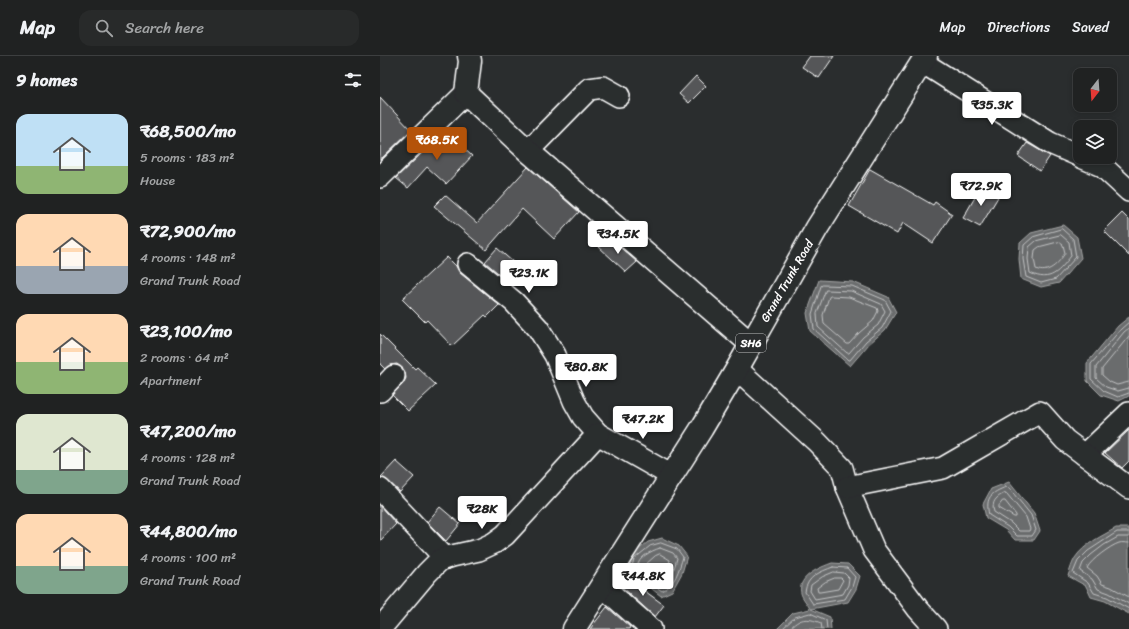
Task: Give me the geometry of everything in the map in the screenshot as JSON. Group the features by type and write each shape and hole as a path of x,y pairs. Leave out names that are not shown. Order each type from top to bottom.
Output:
{"main road":[{"path":"469,56 470,61 466,93 528,151 751,344"},
{"name":"Grand Trunk Road","path":"574,629 672,476 737,369 817,228 924,59"}],"street":[{"path":"924,59 1050,143 1073,153"},
{"path":"528,151 589,89 602,87 619,96"},
{"path":"381,174 466,93"},
{"path":"1097,164 1102,166 1129,191"},
{"path":"468,264 514,302 538,328 555,355 574,401 583,417 598,434 672,476"},
{"path":"737,369 817,442 842,468 847,487 874,550 918,609 936,629"},
{"path":"380,390 394,376"},
{"path":"847,487 943,468 1040,412 1065,440 1129,488"},
{"path":"1085,455 1129,413"},
{"path":"380,629 440,560 479,550 494,543 505,535 598,434"},
{"path":"380,489 446,558"},
{"path":"602,586 651,629"}],"water":[{"path":"1063,225 1077,237 1081,258 1059,283 1041,287 1021,279 1019,259 1020,243 1031,233"},
{"path":"819,280 853,282 888,297 896,312 885,330 869,344 850,366 810,331 807,313"},
{"path":"1129,317 1129,396 1119,401 1101,395 1087,381 1087,363 1118,326"},
{"path":"1009,482 1034,513 1040,531 1034,540 1015,540 1006,530 986,518 983,504 991,489"},
{"path":"1116,528 1129,528 1129,614 1105,601 1091,597 1086,586 1068,576 1075,558 1083,549"},
{"path":"662,538 679,546 687,556 682,573 672,591 661,596 643,582 627,574 629,557 648,542"},
{"path":"832,563 848,564 860,576 856,589 848,602 811,609 830,617 831,629 777,629 793,613 810,609 801,593 803,582 811,573"}],"building":[{"path":"810,56 834,56 819,78 802,67"},
{"path":"696,76 706,86 689,103 679,94"},
{"path":"380,97 411,130 380,160"},
{"path":"445,131 472,156 446,184 427,167 408,188 396,178"},
{"path":"1027,143 1050,156 1040,171 1018,156"},
{"path":"528,167 579,212 554,239 522,209 486,250 434,206 445,195 477,223"},
{"path":"870,169 933,205 935,202 952,214 933,243 903,223 897,234 849,206"},
{"path":"981,187 998,197 980,227 963,218"},
{"path":"1122,213 1129,220 1129,256 1104,231"},
{"path":"608,237 637,262 626,272 599,247"},
{"path":"497,248 522,270 510,283 485,262"},
{"path":"447,257 456,266 460,273 499,305 487,317 485,315 452,346 427,320 425,322 402,299"},
{"path":"380,334 415,369 417,367 436,385 408,411 392,395 403,384 406,378 405,372 397,364 390,365 385,369 380,364"},
{"path":"1129,430 1129,461 1122,468 1105,453"},
{"path":"396,461 414,477 400,492 381,477"},
{"path":"380,506 396,524 380,541"},
{"path":"440,507 460,524 446,541 427,522"},
{"path":"627,578 664,605 655,617 621,586"},
{"path":"607,607 630,627 629,629 590,629"}]}
